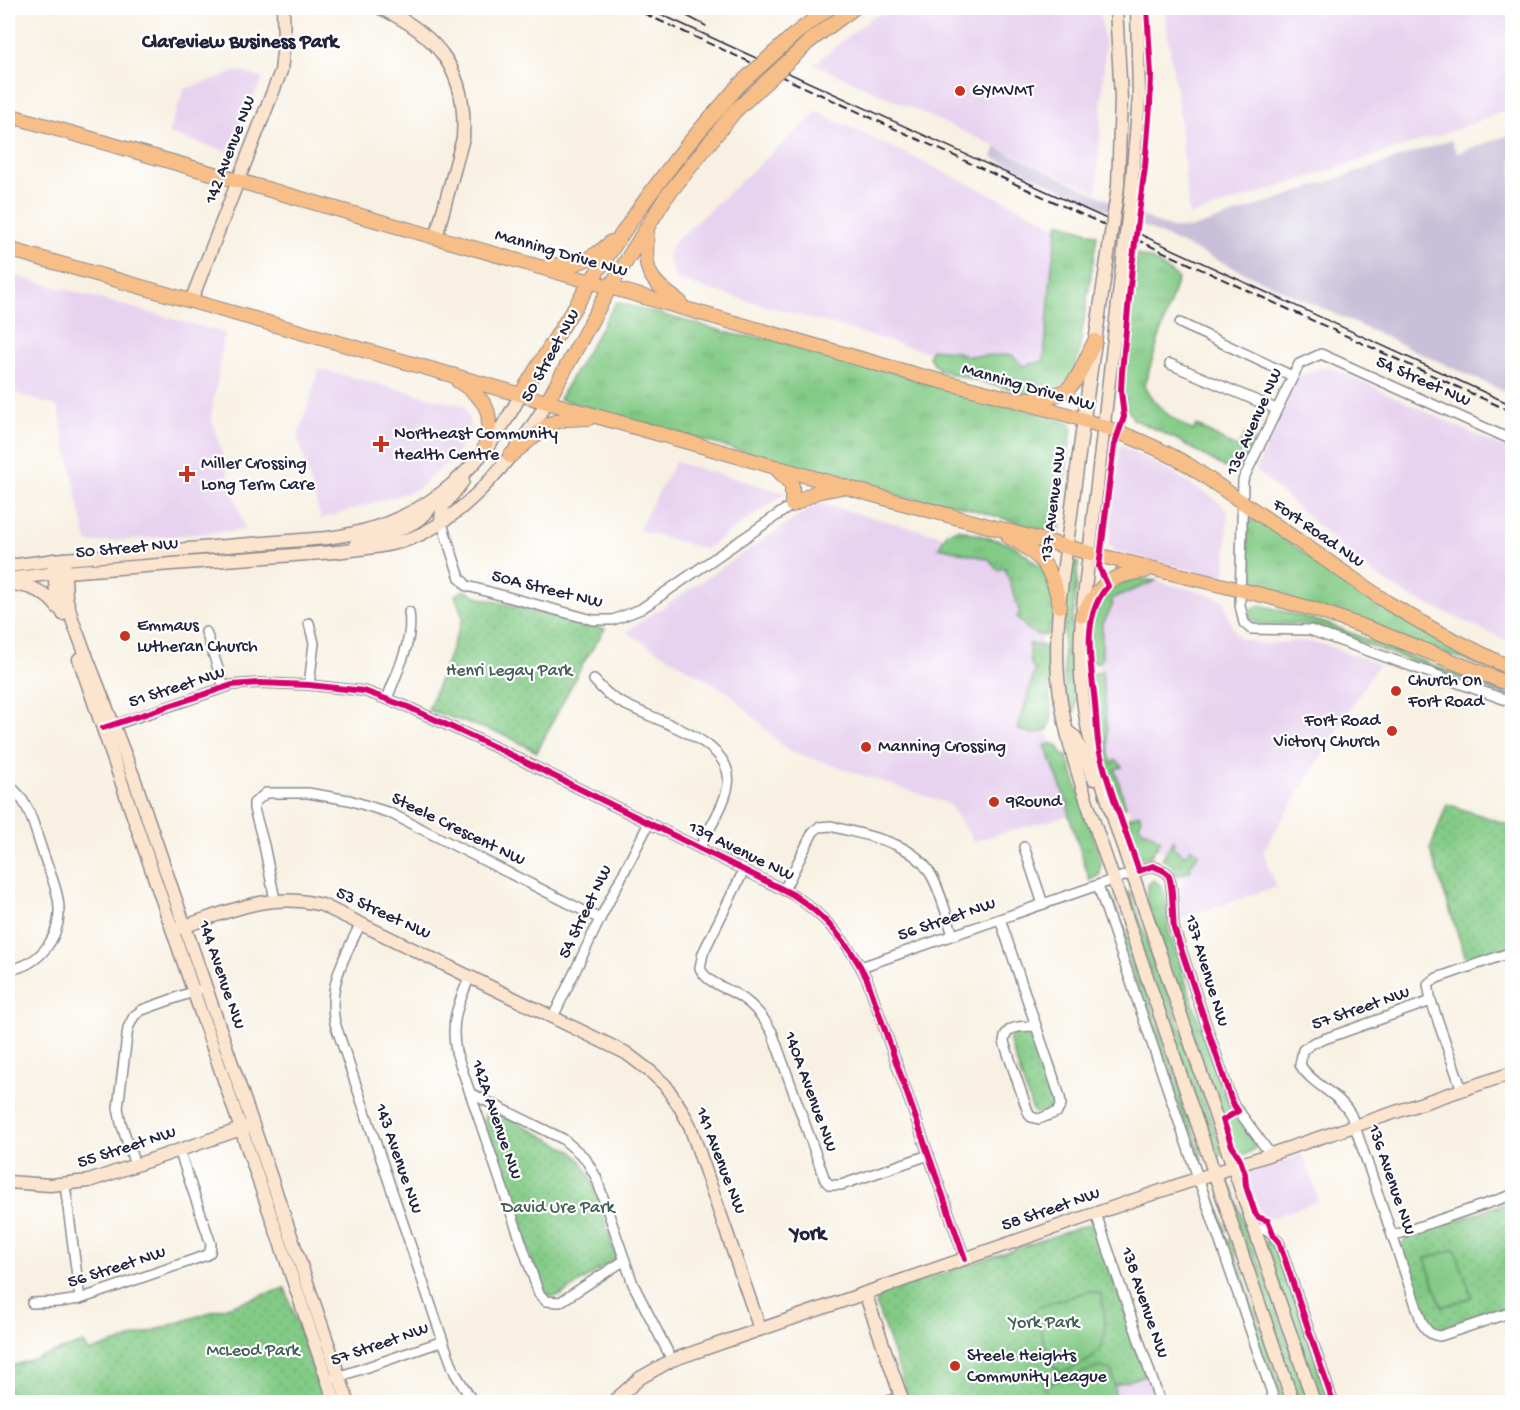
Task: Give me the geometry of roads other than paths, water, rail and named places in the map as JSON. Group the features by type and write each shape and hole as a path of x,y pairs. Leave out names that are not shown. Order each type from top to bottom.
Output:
{"main road":[{"name":"50 Street NW","path":"547,402 610,286 666,196 728,108 739,86 795,34 829,8"},
{"name":"50 Street NW","path":"521,394 591,281 672,162 728,108 854,8"},
{"name":"Manning Drive NW","path":"8,115 1009,399 1104,429"},
{"path":"647,226 645,256 649,273 659,286 690,309"},
{"path":"531,264 562,266 584,261 604,248 626,228"},
{"path":"8,250 988,526 1319,611 1512,685"},
{"path":"1009,399 1044,398 1064,392 1078,377 1095,341"},
{"path":"444,372 475,393 486,407 490,425 481,455"},
{"path":"510,456 549,424 565,419 604,418"},
{"name":"Fort Road NW","path":"1104,429 1172,456 1242,501 1388,603 1436,631 1512,669"},
{"path":"774,466 792,485 792,505 816,492 844,486"},
{"path":"988,526 1035,553 1056,585 1060,606"},
{"path":"1082,615 1106,582 1127,573 1155,570"}],"street":[{"name":"142 Avenue NW","path":"191,301 281,71 284,42 283,8"},
{"path":"380,8 401,17 426,34 447,62 460,89 464,121 463,138 436,237"},
{"name":"137 Avenue NW","path":"1116,8 1121,98 1118,186 1067,547 1060,606 1058,674 1066,731 1074,760 1293,1402"},
{"name":"137 Avenue NW","path":"1134,8 1138,22 1138,98 1131,192 1082,615 1080,668 1087,724 1096,762 1132,874 1314,1402"},
{"path":"1180,323 1292,376"},
{"name":"136 Avenue NW","path":"1239,589 1243,480 1299,364 1321,354"},
{"name":"54 Street NW","path":"1321,354 1512,440"},
{"path":"1170,364 1276,409"},
{"name":"50 Street NW","path":"8,566 58,559 346,536 395,521 433,499 459,478 481,455 521,394"},
{"name":"50 Street NW","path":"8,579 333,552 375,547 404,540 422,534 441,522 481,489 510,456 547,402"},
{"path":"441,522 442,508 481,455"},
{"path":"433,499 441,522"},
{"path":"333,552 401,528 427,513 433,506 433,499"},
{"name":"50A Street NW","path":"441,522 463,582 473,589 585,619 606,621 624,617 641,609 792,505"},
{"name":"144 Avenue NW","path":"58,559 59,573 73,622 172,931 241,1129 333,1378 348,1402"},
{"name":"144 Avenue NW","path":"59,573 56,592 64,618 186,926 253,1125 333,1378 334,1402"},
{"path":"8,584 45,593 64,618"},
{"path":"1239,589 1241,615 1244,623 1251,628 1310,630 1512,702"},
{"path":"387,699 411,632 409,612"},
{"path":"309,623 314,643 309,685"},
{"path":"207,632 224,687"},
{"path":"594,680 615,699 709,745 724,762 728,781 726,790 700,848"},
{"name":"51 Street NW","path":"108,726 224,687 259,683 309,685 352,688 387,699 501,750"},
{"path":"1066,731 1087,724"},
{"path":"1066,731 1075,737 1118,832"},
{"name":"139 Avenue NW","path":"501,750 784,890 806,903 831,924 844,939 861,967 879,1011 965,1259"},
{"path":"8,785 17,792 27,809 58,899 58,922 54,935 45,950 30,963 8,970"},
{"name":"Steele Crescent NW","path":"275,900 254,802 266,793 308,793 349,800 390,813 600,919"},
{"name":"54 Street NW","path":"553,1017 649,823"},
{"path":"784,890 811,836 819,827 831,826 893,844 915,855 926,866 933,878 953,934"},
{"path":"1024,847 1043,904"},
{"name":"137 Avenue NW","path":"1132,874 1153,866 1166,872 1170,880 1174,928 1232,1102 1271,1155"},
{"name":"140A Avenue NW","path":"744,870 703,953 700,968 707,978 749,1003 772,1032 823,1177 830,1185 841,1185 929,1155"},
{"name":"56 Street NW","path":"861,967 1132,874"},
{"path":"1098,886 1275,1402"},
{"name":"53 Street NW","path":"172,931 251,904 275,900 299,900 322,905 361,922 470,976"},
{"path":"1000,919 1036,1026 1061,1101 1057,1112 1039,1119 1031,1117 1028,1112 1004,1042 1005,1034 1011,1029 1036,1026"},
{"name":"143 Avenue NW","path":"361,922 336,975 333,992 334,1016 443,1341 455,1373 473,1402"},
{"name":"57 Street NW","path":"1303,1050 1313,1042 1431,1001 1428,984 1431,981 1512,952"},
{"name":"141 Avenue NW","path":"470,976 635,1059 658,1078 676,1101 693,1136 760,1329"},
{"name":"142A Avenue NW","path":"470,976 459,1002 453,1025 456,1052 537,1291 543,1300 556,1303 625,1260"},
{"path":"135,1165 121,1123 118,1104 128,1028 134,1016 142,1010 206,987"},
{"path":"1431,1001 1462,1090"},
{"name":"136 Avenue NW","path":"1303,1050 1300,1065 1305,1073 1345,1104 1426,1330 1432,1335 1449,1334 1512,1312"},
{"name":"58 Street NW","path":"613,1402 640,1378 672,1360 1512,1073"},
{"path":"470,1093 563,1139 578,1150 590,1164 636,1291 672,1360"},
{"name":"55 Street NW","path":"8,1182 65,1185 89,1181 253,1125"},
{"name":"56 Street NW","path":"32,1303 80,1299 204,1257 210,1252 209,1240 179,1150"},
{"path":"65,1185 80,1299"},
{"path":"1392,1236 1512,1195"},
{"name":"138 Avenue NW","path":"1096,1214 1160,1402"},
{"path":"1254,1228 1268,1230 1279,1242 1333,1402"},
{"path":"865,1293 902,1400 884,1402"},
{"name":"57 Street NW","path":"333,1378 443,1341"}],"tram line":[{"path":"647,8 1512,405"},
{"path":"672,8 706,26"}],"railway":[{"path":"632,8 1512,412"}],"place":[{"name":"GYMVMT","path":"960,91"},
{"name":"Northeast Community Health Centre","path":"381,444"},
{"name":"Miller Crossing Long Term Care","path":"187,474"},
{"name":"Emmaus Lutheran Church","path":"125,636"},
{"name":"Church On Fort Road","path":"1396,691"},
{"name":"Fort Road Victory Church","path":"1392,731"},
{"name":"Manning Crossing","path":"866,747"},
{"name":"9Round","path":"994,802"},
{"name":"Steele Heights Community League","path":"955,1366"}],"district":[{"name":"Clareview Business Park","path":"240,43"},
{"name":"York","path":"808,1235"}],"park label":[{"name":"Henri Legay Park","path":"509,671"},
{"name":"David Ure Park","path":"558,1208"},
{"name":"York Park","path":"1044,1323"},
{"name":"McLeod Park","path":"253,1351"}]}
